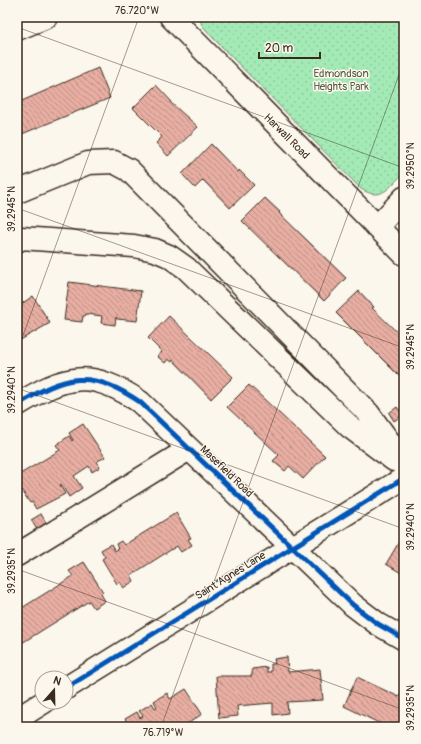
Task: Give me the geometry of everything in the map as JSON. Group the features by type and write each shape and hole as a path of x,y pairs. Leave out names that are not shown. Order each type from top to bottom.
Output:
{"street":[{"path":"17,29 46,17"},
{"name":"Harwall Road","path":"171,17 404,254"},
{"path":"17,192 88,163 114,162 129,170 368,413 404,462"},
{"path":"377,227 404,198"},
{"path":"17,241 21,238 134,246 154,250 169,256 186,268 350,427 404,467"},
{"name":"Masefield Road","path":"17,405 41,390 76,379 98,381 121,389 140,402 353,605 378,624 404,639"},
{"path":"17,555 190,449"},
{"name":"Saint Agnes Lane","path":"74,683 404,478"},
{"path":"17,719 34,708"}],"green space":[{"name":"Edmondson Heights Park","path":"199,17 404,17 404,173 389,188 380,193 368,193 361,189 213,38 202,25"}],"building":[{"path":"98,68 110,98 17,136 17,103"},
{"path":"156,85 171,101 170,102 198,127 168,156 156,143 162,137 133,108"},
{"path":"211,144 238,172 239,170 254,185 230,208 203,180 195,188 182,174"},
{"path":"265,198 346,278 324,301 242,221"},
{"path":"69,282 141,291 137,321 117,319 116,317 115,325 101,323 102,316 86,314 83,316 82,322 64,320"},
{"path":"359,291 374,307 372,308 404,339 404,381 336,313"},
{"path":"33,296 50,323 17,342 17,307"},
{"path":"169,316 233,377 211,399 173,360 172,362 168,359 165,363 157,356 162,352 148,338"},
{"path":"249,385 325,456 303,479 289,466 285,471 273,461 279,455 227,407"},
{"path":"397,407 403,415 394,421 389,413"},
{"path":"83,424 105,457 96,462 100,467 92,472 89,466 74,476 82,488 69,497 61,484 60,485 65,494 36,509 32,502 30,503 17,483 17,476 60,450 56,445 69,436 72,441 73,440 69,433"},
{"path":"176,513 191,538 188,539 192,545 181,552 177,546 131,575 134,581 123,588 120,582 117,584 102,559 105,557 101,550 111,544 115,551 118,549 116,544 121,541 124,545"},
{"path":"41,514 48,526 38,531 31,520"},
{"path":"402,537 404,538 403,574 386,564"},
{"path":"84,562 103,592 101,594 105,601 94,608 89,601 17,646 17,611 73,576 69,571"},
{"path":"287,657 288,672 320,669 323,700 287,702 288,713 273,715 273,703 237,706 238,716 219,718 216,676 252,676 252,669 267,667 267,672 271,672 271,664 275,664 274,659"},
{"path":"357,677 399,697 401,693 404,694 404,727 387,727 344,706"},
{"path":"186,689 202,714 186,725 187,727 125,727 129,725 125,719 137,712 140,718 143,716 139,711 152,703 155,708 157,707 154,701 167,693 170,699"}],"cycle path":[{"path":"17,405 50,387 64,382 78,380 92,380 107,384 123,391 140,402 353,605 378,624 404,639"},
{"path":"74,683 404,478"}]}
